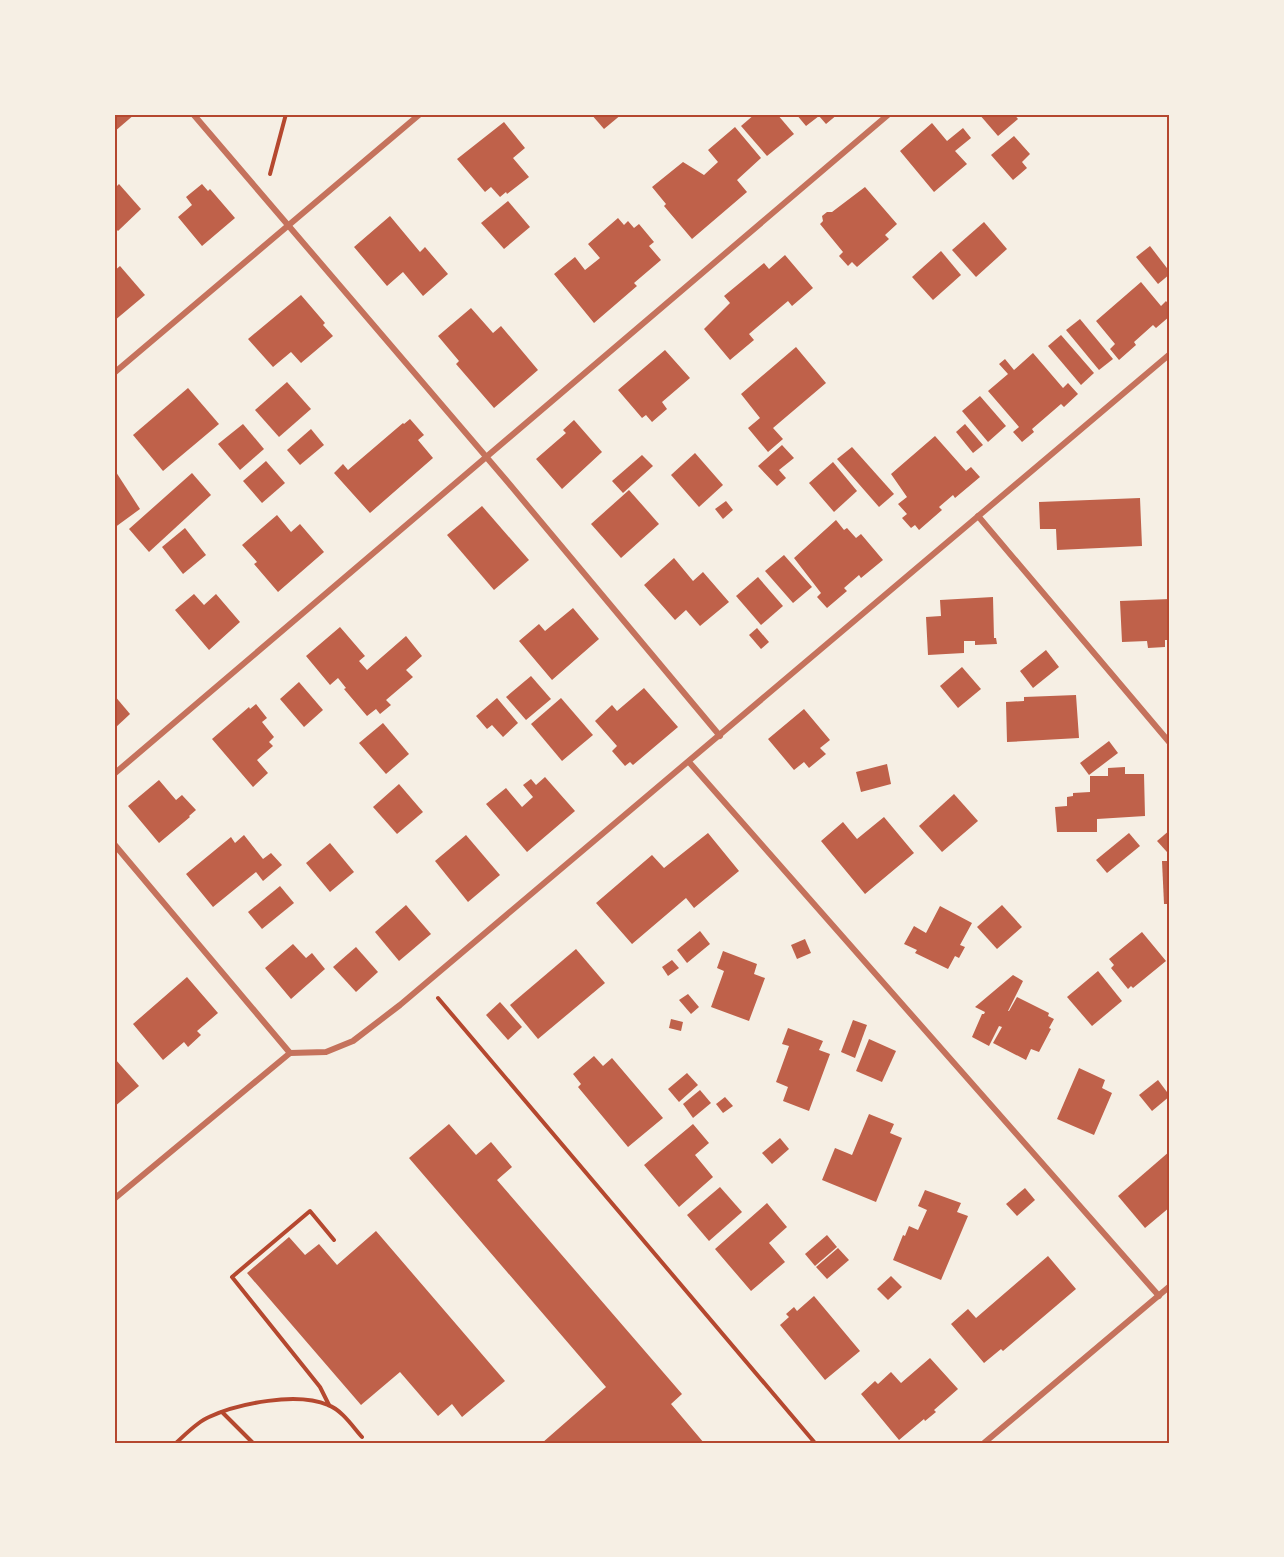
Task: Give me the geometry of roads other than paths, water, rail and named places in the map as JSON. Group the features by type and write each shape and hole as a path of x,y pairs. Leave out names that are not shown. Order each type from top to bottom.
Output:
{"street":[{"path":"193,114 486,457 720,736"},
{"path":"114,373 420,114"},
{"path":"114,774 889,114"},
{"path":"114,1198 290,1053 326,1052 353,1041 426,984 1170,354"},
{"path":"978,516 1170,743"},
{"path":"689,762 1159,1296"},
{"path":"114,844 290,1053"},
{"path":"984,1443 1170,1286"}]}
